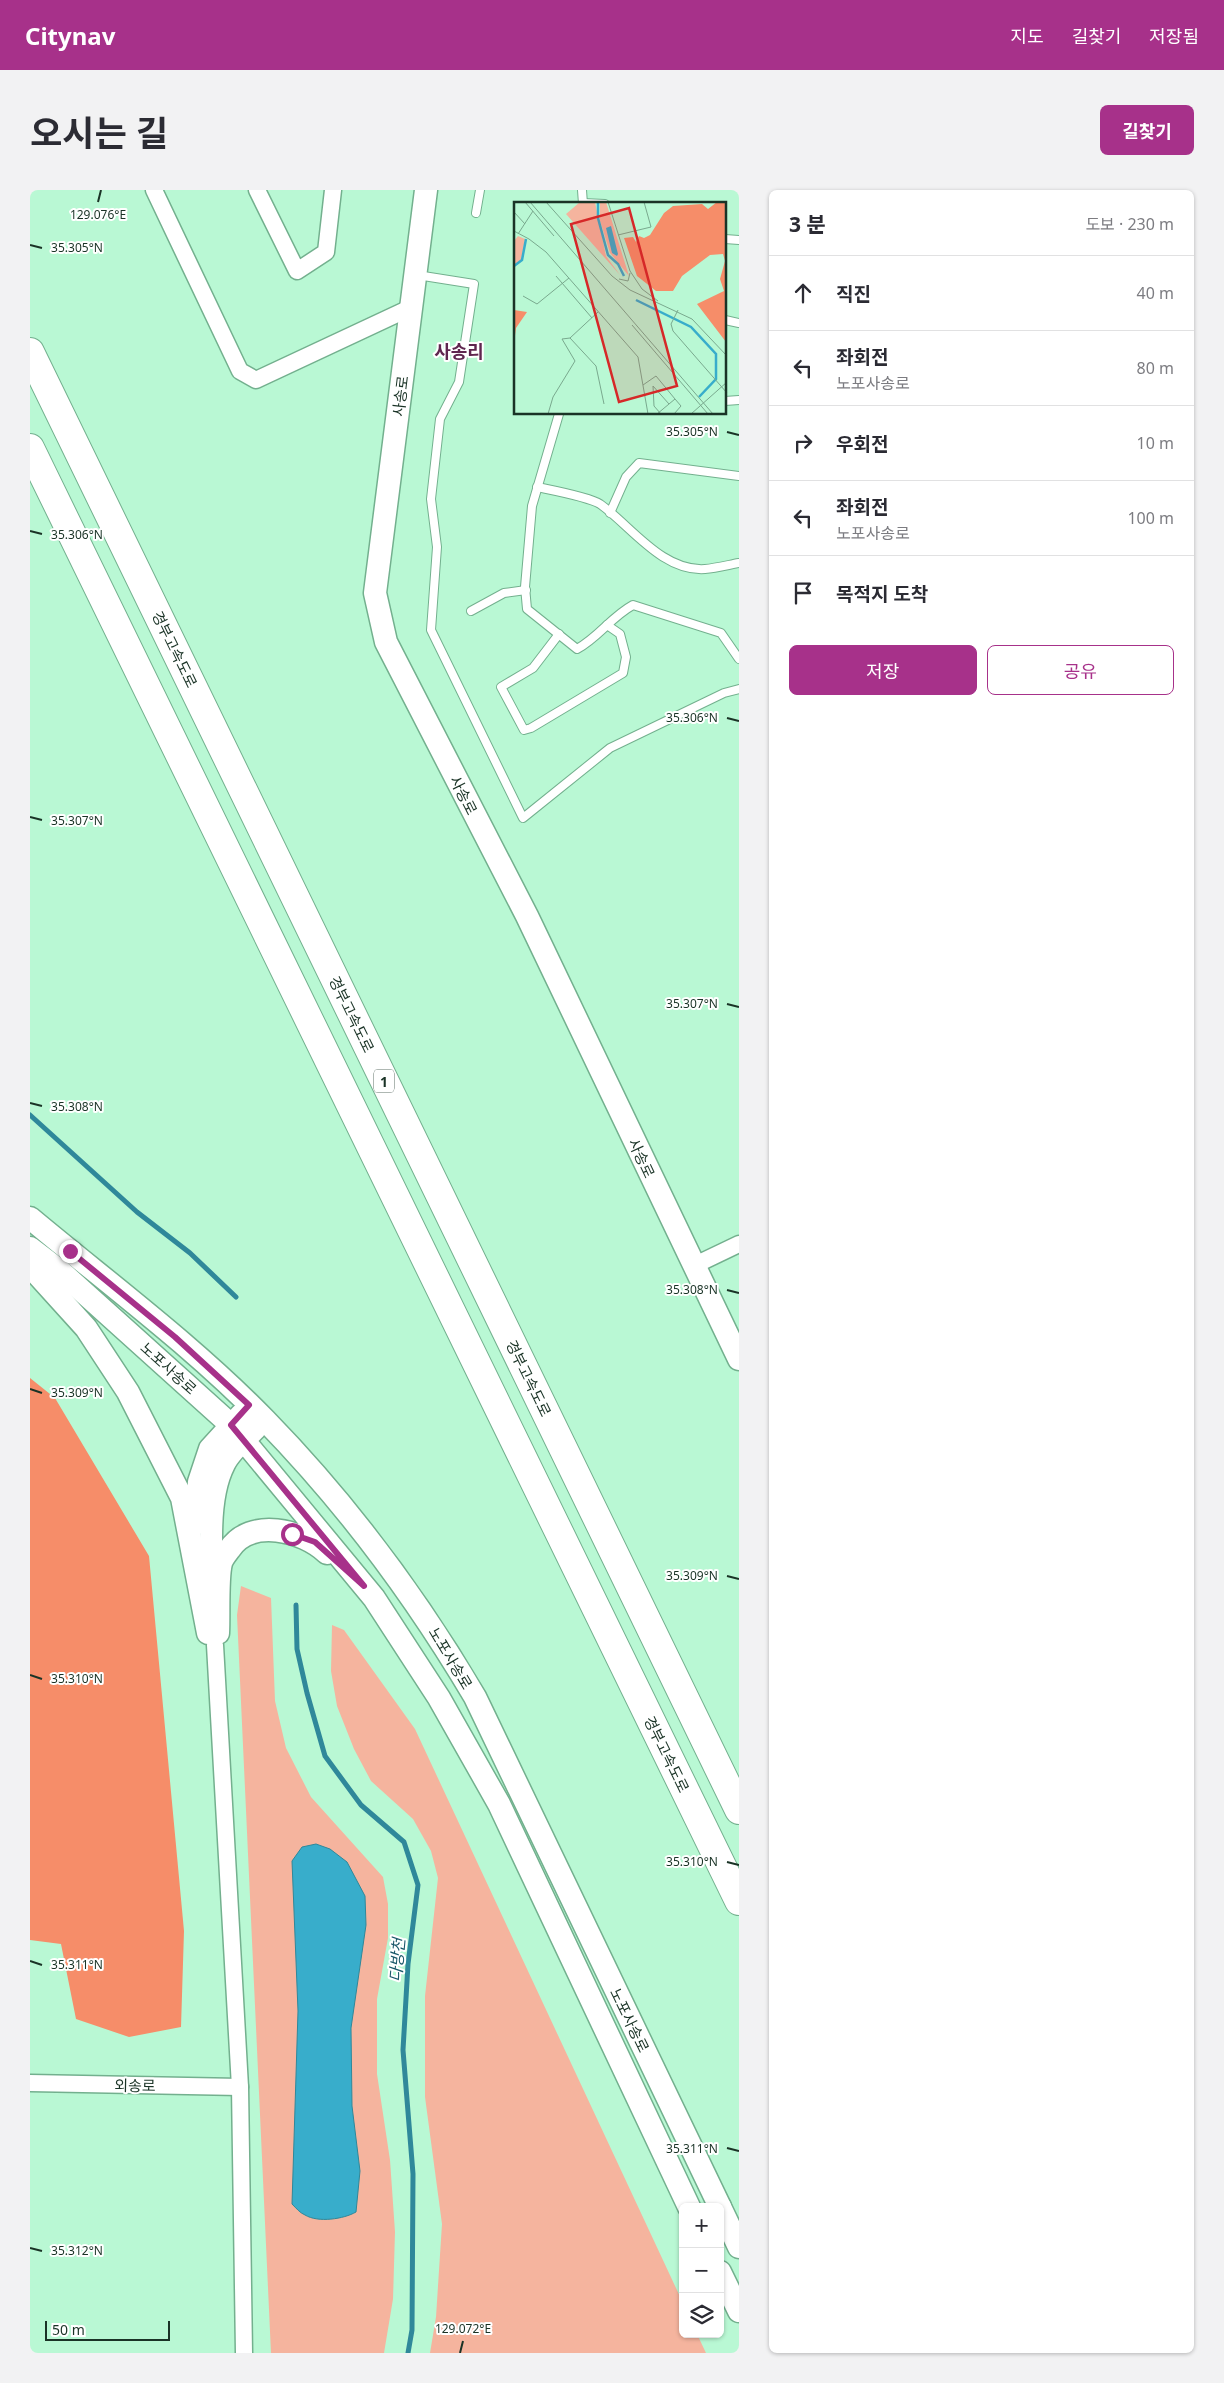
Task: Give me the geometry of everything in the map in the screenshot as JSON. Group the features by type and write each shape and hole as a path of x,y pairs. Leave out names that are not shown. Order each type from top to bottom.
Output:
{"highway":[{"name":"경부고속도로","path":"30,352 739,1810"},
{"name":"경부고속도로","path":"30,448 739,1901"}],"main road":[{"name":"사송로","path":"426,190 375,593 386,642 527,916 739,1359"},
{"name":"노포사송로","path":"30,1218 175,1337 257,1412 313,1472 393,1572 437,1634 474,1697 718,2203"},
{"name":"노포사송로","path":"30,1248 60,1271 238,1432 304,1515 374,1598 440,1698 499,1804 687,2203"},
{"path":"30,1266 91,1336 128,1392 182,1498 214,1637"},
{"path":"214,1637 195,1520 199,1482 210,1449 238,1432 257,1412"},
{"path":"214,1637 221,1563 234,1542 249,1533 263,1530 292,1534 315,1542 364,1586"},
{"name":"노포사송로","path":"724,2215 739,2246"},
{"path":"724,2280 739,2311"}],"street":[{"path":"154,190 240,371 256,380 412,307"},
{"path":"257,190 297,271 326,252 333,190"},
{"path":"693,1266 739,1244"},
{"path":"214,1637 240,2088 244,2353"},
{"name":"외송로","path":"30,2083 240,2088"}],"lane":[{"path":"476,213 480,190"},
{"path":"726,239 739,240"},
{"path":"416,274 474,284 459,382 440,419 431,499 437,547 431,630 523,818 610,748 724,693 739,689"},
{"path":"726,320 739,323"},
{"path":"726,401 739,400"},
{"path":"560,415 532,506 526,590 528,609 577,649 593,640 618,613 633,605 721,633 739,659"},
{"path":"610,513 626,477 640,463 739,476"},
{"path":"537,487 598,502 643,543 663,556 689,567 704,569 739,563"},
{"path":"471,611 504,593 526,590"},
{"path":"559,634 533,668 501,687 524,730 531,728 623,673 626,657 620,634 607,625"}],"shaded area":[{"path":"30,1378 55,1398 149,1556 184,1931 181,2027 129,2037 76,2019 61,1944 30,1940"},
{"path":"241,1586 271,1598 275,1701 286,1748 311,1797 383,1877 388,1904 388,1938 377,1999 377,2074 390,2160 395,2232 393,2299 384,2353 271,2353 237,1615"},
{"path":"332,1625 344,1630 415,1729 679,2294 679,2338 699,2338 706,2353 430,2353 436,2317 442,2224 425,2097 425,1996 438,1878 431,1851 413,1819 371,1781 354,1749 337,1706 331,1671"}],"water":[{"path":"316,1844 330,1849 347,1862 365,1896 366,1925 351,2028 352,2106 360,2171 356,2212 338,2218 324,2219 317,2219 303,2214 292,2204 298,2011 292,1861 302,1847"}],"waterway":[{"path":"30,1115 137,1212 190,1253 236,1297"},
{"name":"다방천","path":"296,1605 297,1649 325,1756 361,1805 404,1842 418,1885 408,1964 403,2050 413,2174 412,2330 408,2353"}],"district":[{"name":"사송리","path":"459,351"}],"route":[{"path":"70,1251 175,1337 249,1405 231,1425 364,1586 315,1542 292,1534"}]}
